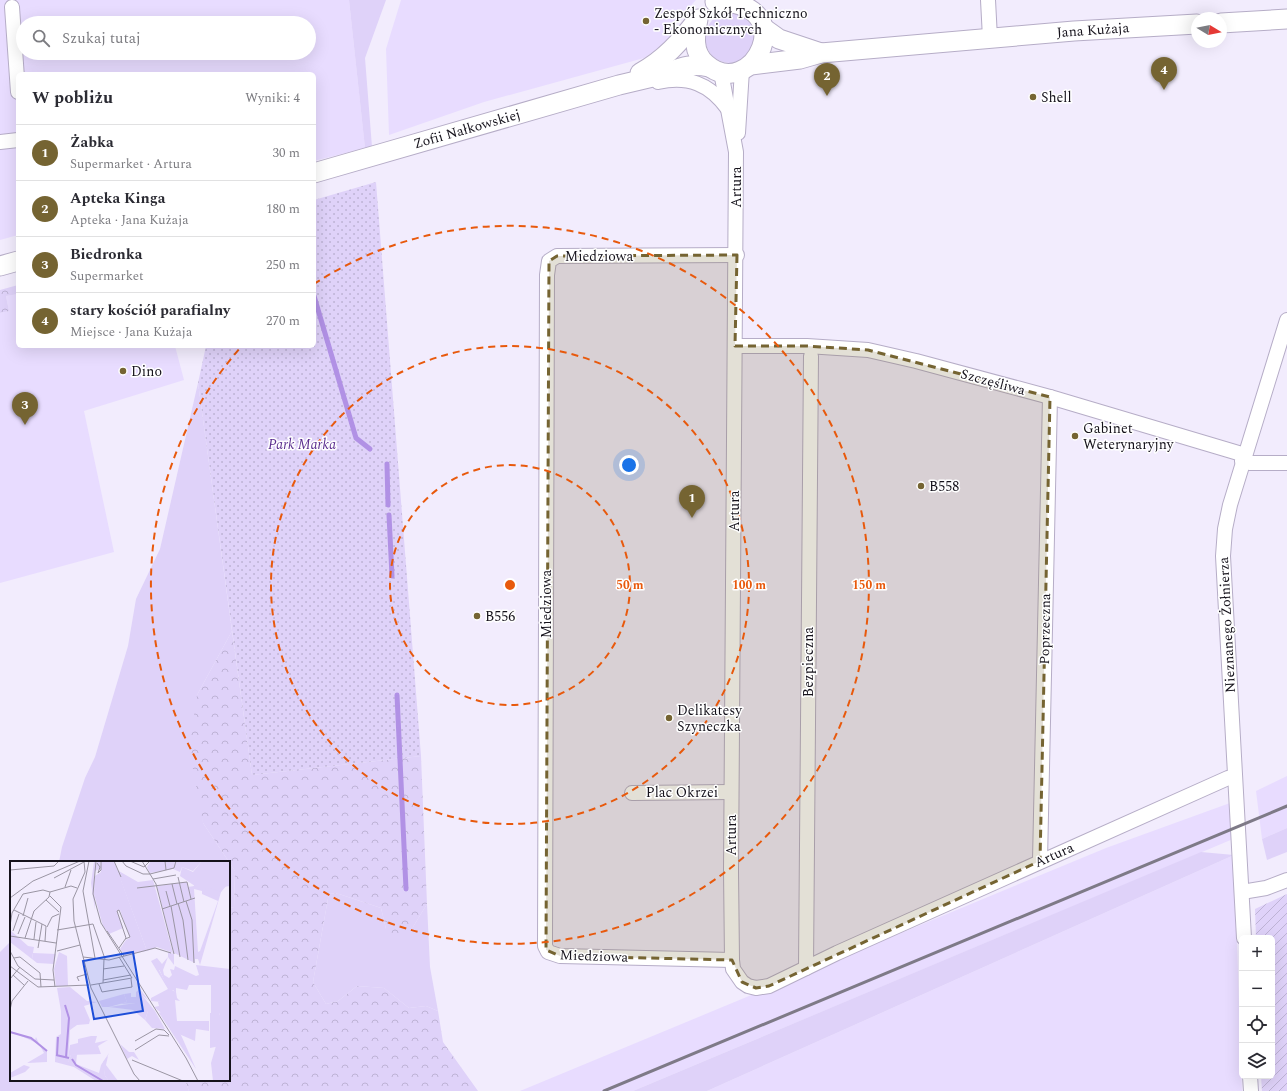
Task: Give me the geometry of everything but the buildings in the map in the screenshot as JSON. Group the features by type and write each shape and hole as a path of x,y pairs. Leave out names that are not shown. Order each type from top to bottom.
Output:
{"street":[{"path":"988,0 990,38"},
{"path":"716,1 742,3 753,6 765,29 764,42 760,54 747,68 732,73 698,64 684,65 658,75 619,85 665,57 716,1"},
{"path":"12,7 17,72"},
{"path":"698,19 695,42 702,60 715,69"},
{"path":"1227,23 1287,20"},
{"name":"Jana Kużaja","path":"747,68 800,59 821,53 990,38 1191,24"},
{"name":"Jana Kużaja","path":"765,29 779,39 821,53"},
{"name":"Artura","path":"747,68 736,145 737,255 731,792 733,969 742,982 756,988 769,986 1040,861 1228,778 1235,777"},
{"name":"Artura","path":"715,69 729,111 736,145"},
{"path":"619,85 644,84 682,79 699,84 712,92 729,111"},
{"name":"Zofii Nałkowskiej","path":"316,172 619,85"},
{"path":"0,142 16,140"},
{"name":"Miedziowa","path":"732,960 560,956 548,952 544,940 549,261 557,256 737,255"},
{"path":"0,266 16,262"},
{"name":"Nieznanego Żołnierza","path":"1244,935 1223,556 1226,523 1244,458 1287,320"},
{"name":"Szczęśliwa","path":"735,346 812,346 868,350 916,361 1050,398 1244,458 1250,463 1287,463"},
{"name":"Bezpieczna","path":"806,968 811,356"},
{"name":"Poprzeczna","path":"1040,861 1050,398"},
{"name":"Plac Okrzei","path":"632,793 731,792"},
{"path":"1242,892 1266,888 1287,880"},
{"path":"1250,1079 1252,1091"}],"highlighted area":[{"path":"737,255 735,346 807,346 868,350 1050,397 1040,861 769,986 756,988 742,982 732,960 560,956 546,950 547,275 549,261 557,256"}],"shaded area":[{"path":"0,0 349,0 365,148 316,160 316,72 16,72 16,236 0,240"},
{"path":"401,0 696,0 677,20 667,42 644,58 484,102 389,135 386,49"},
{"path":"16,294 16,348 176,348 184,380 84,411 114,552 0,583 0,313 9,311 6,296"},
{"path":"1287,776 1287,828 1262,839 1256,791"},
{"path":"1230,803 1233,839 633,1091 520,1091 1106,848"},
{"path":"1234,855 1239,1002 1239,1079 1242,1079 1242,1091 707,1091"}],"green space":[{"path":"349,0 386,0 365,58 372,147 365,148"},
{"path":"725,13 735,13 748,20 755,33 755,43 748,56 735,63 725,63 716,59 709,52 705,43 705,33 709,24 716,17"},
{"name":"Park Marka","path":"376,182 421,756 252,775 198,383 206,348 316,348 316,199"},
{"path":"16,286 16,294 6,296 9,311 0,313 0,290"},
{"path":"198,383 232,631 197,695 203,823 228,861 59,861 62,847 85,778 95,757 128,646 136,599 160,549"},
{"path":"232,631 252,775 421,756 427,904 413,927 398,937 386,929 381,908 339,894 329,893 313,982 326,1004 338,1001 357,986 384,988 409,1008 426,1006 438,1011 443,1042 478,1091 189,1091 185,1081 230,1081 230,908 234,907 235,871 230,861 228,861 203,823 189,748 197,695"},
{"path":"1287,828 1287,852 1267,860 1262,839"},
{"path":"1201,852 1234,855 707,1091 633,1091"},
{"path":"230,864 235,871 234,907 230,908"},
{"path":"329,893 339,894 381,908 386,929 413,927 427,904 430,967 438,1011 426,1006 409,1008 384,988 357,986 338,1001 326,1004 313,982"},
{"path":"1287,894 1287,1091 1262,1091 1261,1079 1275,1079 1275,935 1256,935 1255,909"},
{"path":"10,942 10,1081 185,1081 189,1091 0,1091 0,952"}],"waterway":[{"path":"316,303 356,438 370,449"},
{"path":"387,464 388,505"},
{"path":"389,515 392,576"},
{"path":"397,695 406,889"}],"railway":[{"path":"604,1091 1287,806"}],"place":[{"name":"Zespół Szkół Techniczno - Ekonomicznych","path":"646,21"},
{"name":"stary kościół parafialny","path":"1164,90"},
{"name":"Apteka Kinga","path":"827,96"},
{"name":"Shell","path":"1033,97"},
{"name":"Dino","path":"123,371"},
{"name":"Biedronka","path":"25,425"},
{"name":"Gabinet Weterynaryjny","path":"1075,436"},
{"name":"B558","path":"921,486"},
{"name":"Żabka","path":"692,518"},
{"name":"B556","path":"477,616"},
{"name":"Delikatesy Szyneczka","path":"669,718"}]}
